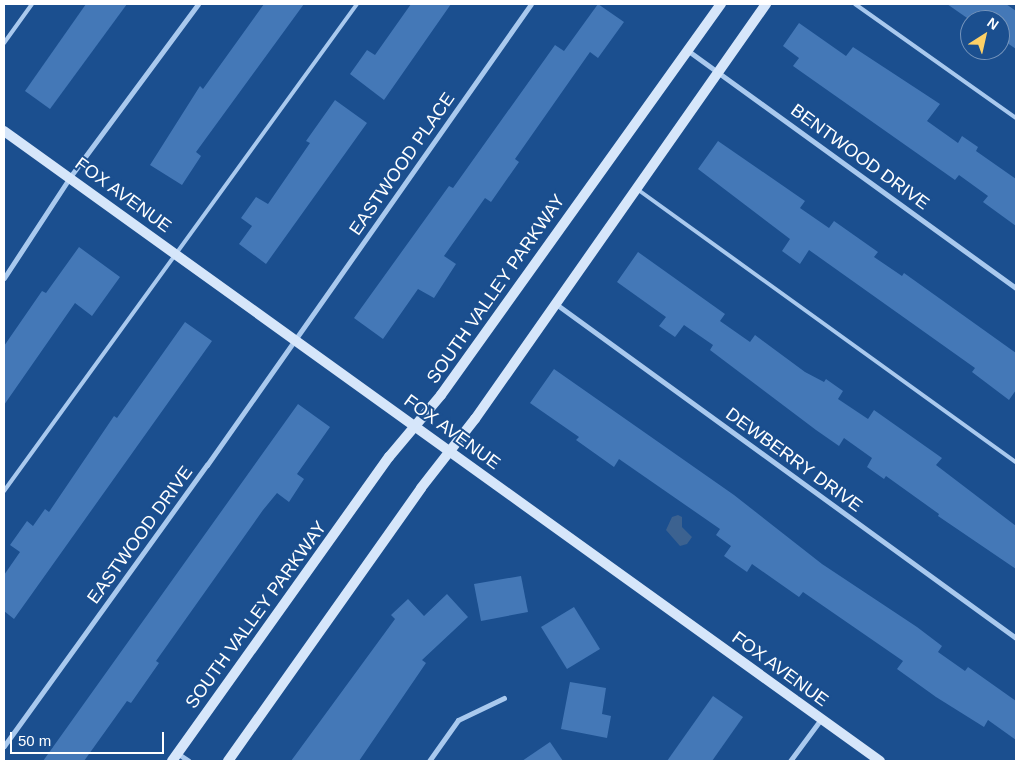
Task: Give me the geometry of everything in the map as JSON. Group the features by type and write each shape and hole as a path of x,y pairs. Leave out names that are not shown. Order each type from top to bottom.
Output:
{"main road":[{"name":"SOUTH VALLEY PARKWAY","path":"175,757 389,457 441,395 686,50 721,4"},
{"path":"228,761 556,304 766,4"},
{"name":"FOX AVENUE","path":"4,131 880,761"}],"street":[{"path":"4,278 70,177 198,4"},
{"name":"EASTWOOD PLACE","path":"296,340 531,4"},
{"name":"BENTWOOD DRIVE","path":"686,50 1016,288"},
{"name":"DEWBERRY DRIVE","path":"556,304 1016,638"},
{"name":"EASTWOOD DRIVE","path":"4,746 296,340"},
{"path":"429,761 458,720 504,698"},
{"path":"790,761 821,719"},
{"path":"175,757 189,761"}],"lane":[{"path":"4,43 32,4"},
{"path":"4,491 358,4"},
{"path":"855,4 1016,118"},
{"path":"636,189 1016,462"}],"water":[{"path":"678,515 682,517 682,527 692,537 687,544 680,546 666,530 672,517"}],"building":[{"path":"86,4 127,4 50,109 25,91"},
{"path":"264,4 304,4 196,152 201,156 182,185 150,165 200,86 203,89"},
{"path":"411,4 451,4 384,100 350,74 367,50 375,55"},
{"path":"598,4 624,22 598,58 590,52 515,159 519,162 491,202 485,198 444,256 456,264 434,298 418,289 383,339 354,318 449,186 453,188 555,45 564,51"},
{"path":"947,4 1006,4 1016,11 1016,49 1010,45 1010,10 960,10 960,13"},
{"path":"799,23 846,56 853,47 940,104 927,121 958,143 962,136 978,147 976,151 1016,179 1016,226 983,202 988,196 959,175 955,180 793,66 799,58 783,46"},
{"path":"335,100 367,123 266,264 239,244 252,226 241,218 256,197 268,204 310,143 306,141"},
{"path":"718,141 805,201 800,208 829,228 834,221 878,252 874,257 902,276 904,273 1016,353 1016,390 1009,400 972,372 975,368 809,250 800,264 782,251 790,239 698,169"},
{"path":"79,247 120,277 92,316 75,303 4,405 4,346 42,291 46,293"},
{"path":"638,252 725,314 720,321 750,342 755,335 805,372 824,382 826,379 843,391 838,399 868,419 874,410 942,458 936,465 1016,526 1016,569 938,516 939,514 886,476 884,479 867,467 872,458 844,438 839,446 816,430 710,350 713,345 684,325 675,337 659,326 666,317 617,282"},
{"path":"185,322 212,341 14,619 4,611 4,575 20,552 10,545 27,521 33,526 45,509 49,512 114,416 117,418"},
{"path":"554,369 734,495 822,564 917,627 942,646 938,652 965,671 968,667 1016,701 1016,740 988,720 984,727 936,697 897,669 903,661 803,592 799,597 752,564 747,572 724,556 731,546 716,535 720,529 619,459 614,467 576,440 579,437 530,403"},
{"path":"298,404 330,427 297,474 304,479 289,502 277,493 263,510 156,661 159,663 131,703 127,701 84,761 43,761"},
{"path":"521,576 528,612 481,621 474,584"},
{"path":"447,594 468,617 422,660 426,663 359,761 291,761 395,619 391,615 408,599 424,616"},
{"path":"574,607 600,649 567,669 541,627"},
{"path":"570,682 606,688 602,714 611,716 607,738 561,729"},
{"path":"713,696 743,717 712,761 667,761"},
{"path":"550,742 563,761 522,761"}]}
